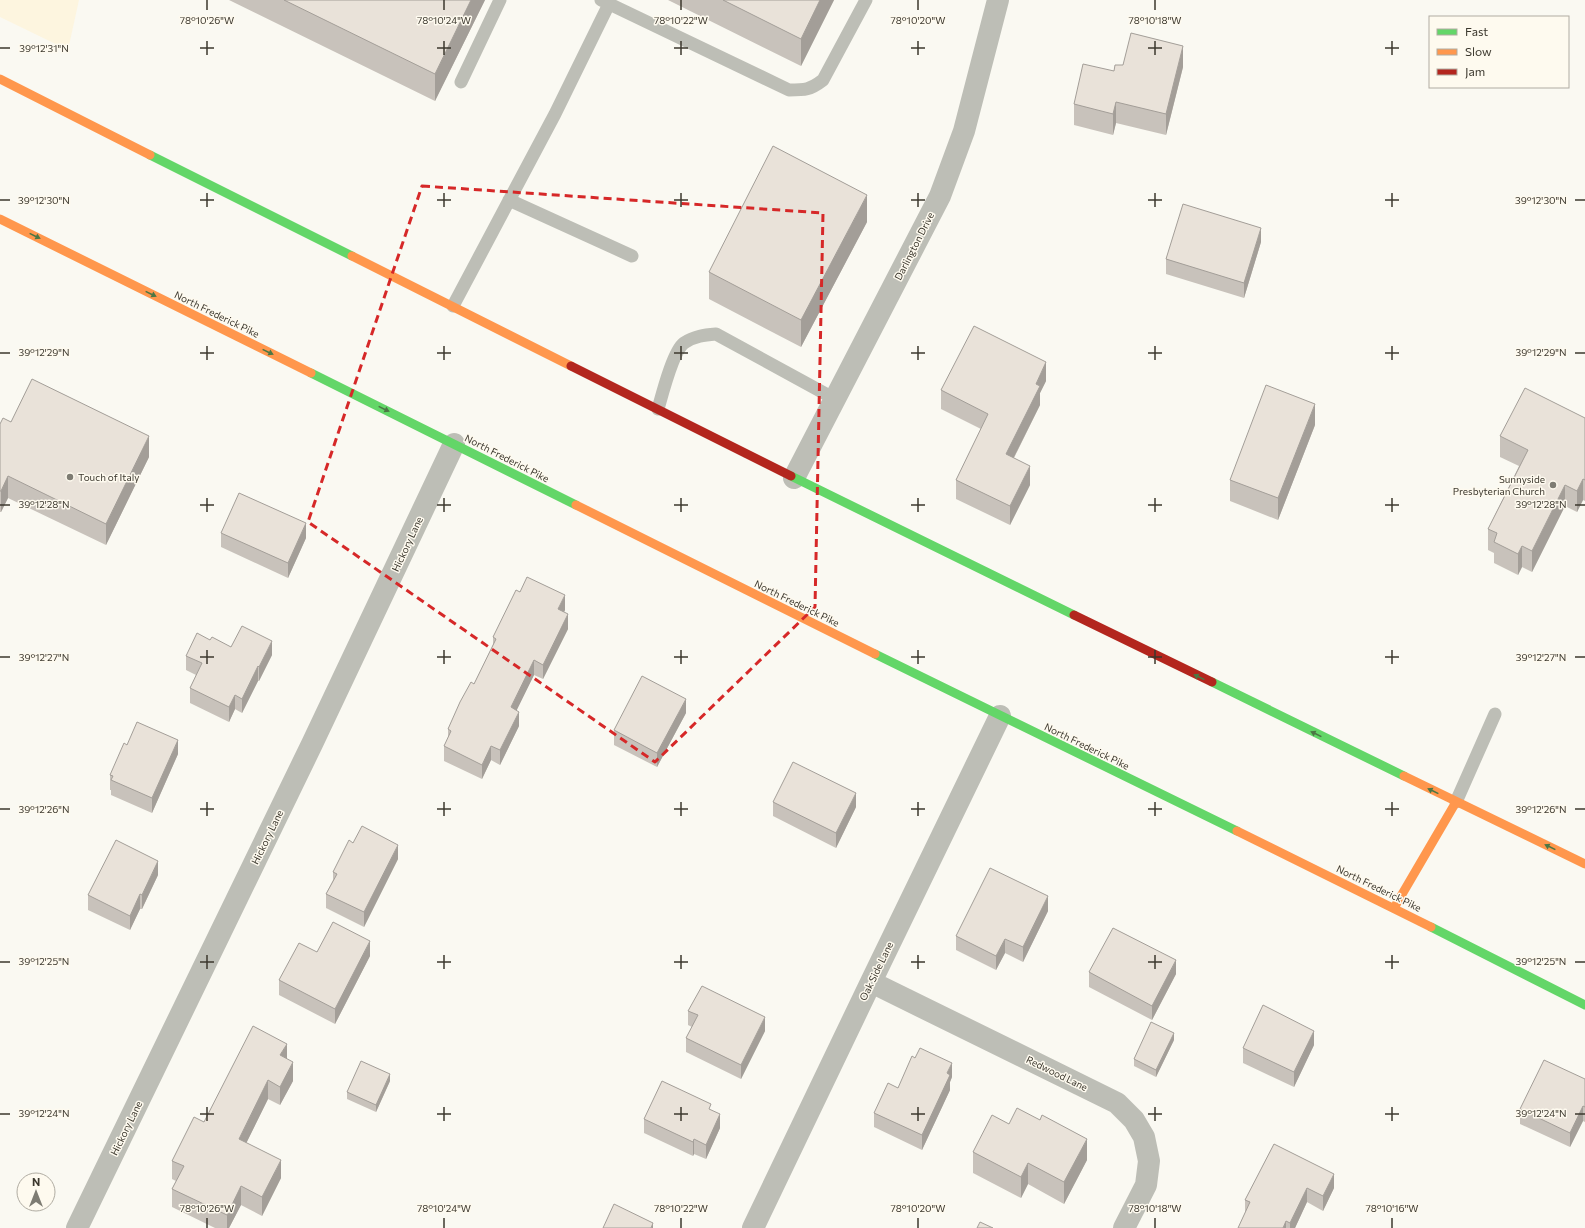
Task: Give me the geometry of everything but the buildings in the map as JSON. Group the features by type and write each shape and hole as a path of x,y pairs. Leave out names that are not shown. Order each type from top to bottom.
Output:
{"main road":[{"path":"0,79 794,478 1585,864"},
{"name":"North Frederick Pike","path":"0,219 1000,716 1394,908 1585,1005"},
{"path":"1394,908 1456,802"}],"street":[{"name":"Darlington Drive","path":"794,478 940,196 964,132 998,0"},
{"name":"Hickory Lane","path":"77,1228 309,751 454,444"},
{"name":"Oak Side Lane","path":"753,1228 870,982 1000,716"},
{"name":"Redwood Lane","path":"870,982 1117,1103 1134,1120 1144,1137 1149,1161 1146,1185 1124,1228"}],"lane":[{"path":"461,82 500,0"},
{"path":"453,306 555,114 605,2 777,86 789,90 805,90 814,88 823,80 866,0"},
{"path":"509,200 632,256"},
{"path":"658,409 673,361 682,344 697,336 716,334 835,400"},
{"path":"1456,802 1495,714"}],"highlighted area":[{"path":"422,186 823,213 815,607 655,762 308,522"}],"shaded area":[{"path":"0,0 79,0 68,50 0,17"}],"traffic: fast":[{"path":"150,155 352,256"},
{"path":"311,373 576,505"},
{"path":"791,476 1074,615"},
{"path":"875,654 1237,831"},
{"path":"1212,682 1404,776"},
{"path":"1431,927 1585,1005"}],"traffic: slow":[{"path":"0,79 150,155"},
{"path":"0,219 311,373"},
{"path":"352,256 571,366"},
{"path":"576,505 875,654"},
{"path":"1404,776 1585,864"},
{"path":"1394,908 1456,802"},
{"path":"1237,831 1431,927"}],"traffic: jam":[{"path":"571,366 791,476"},
{"path":"1074,615 1212,682"}],"place":[{"name":"Touch of Italy","path":"70,477"},
{"name":"Sunnyside Presbyterian Church","path":"1553,485"}]}
